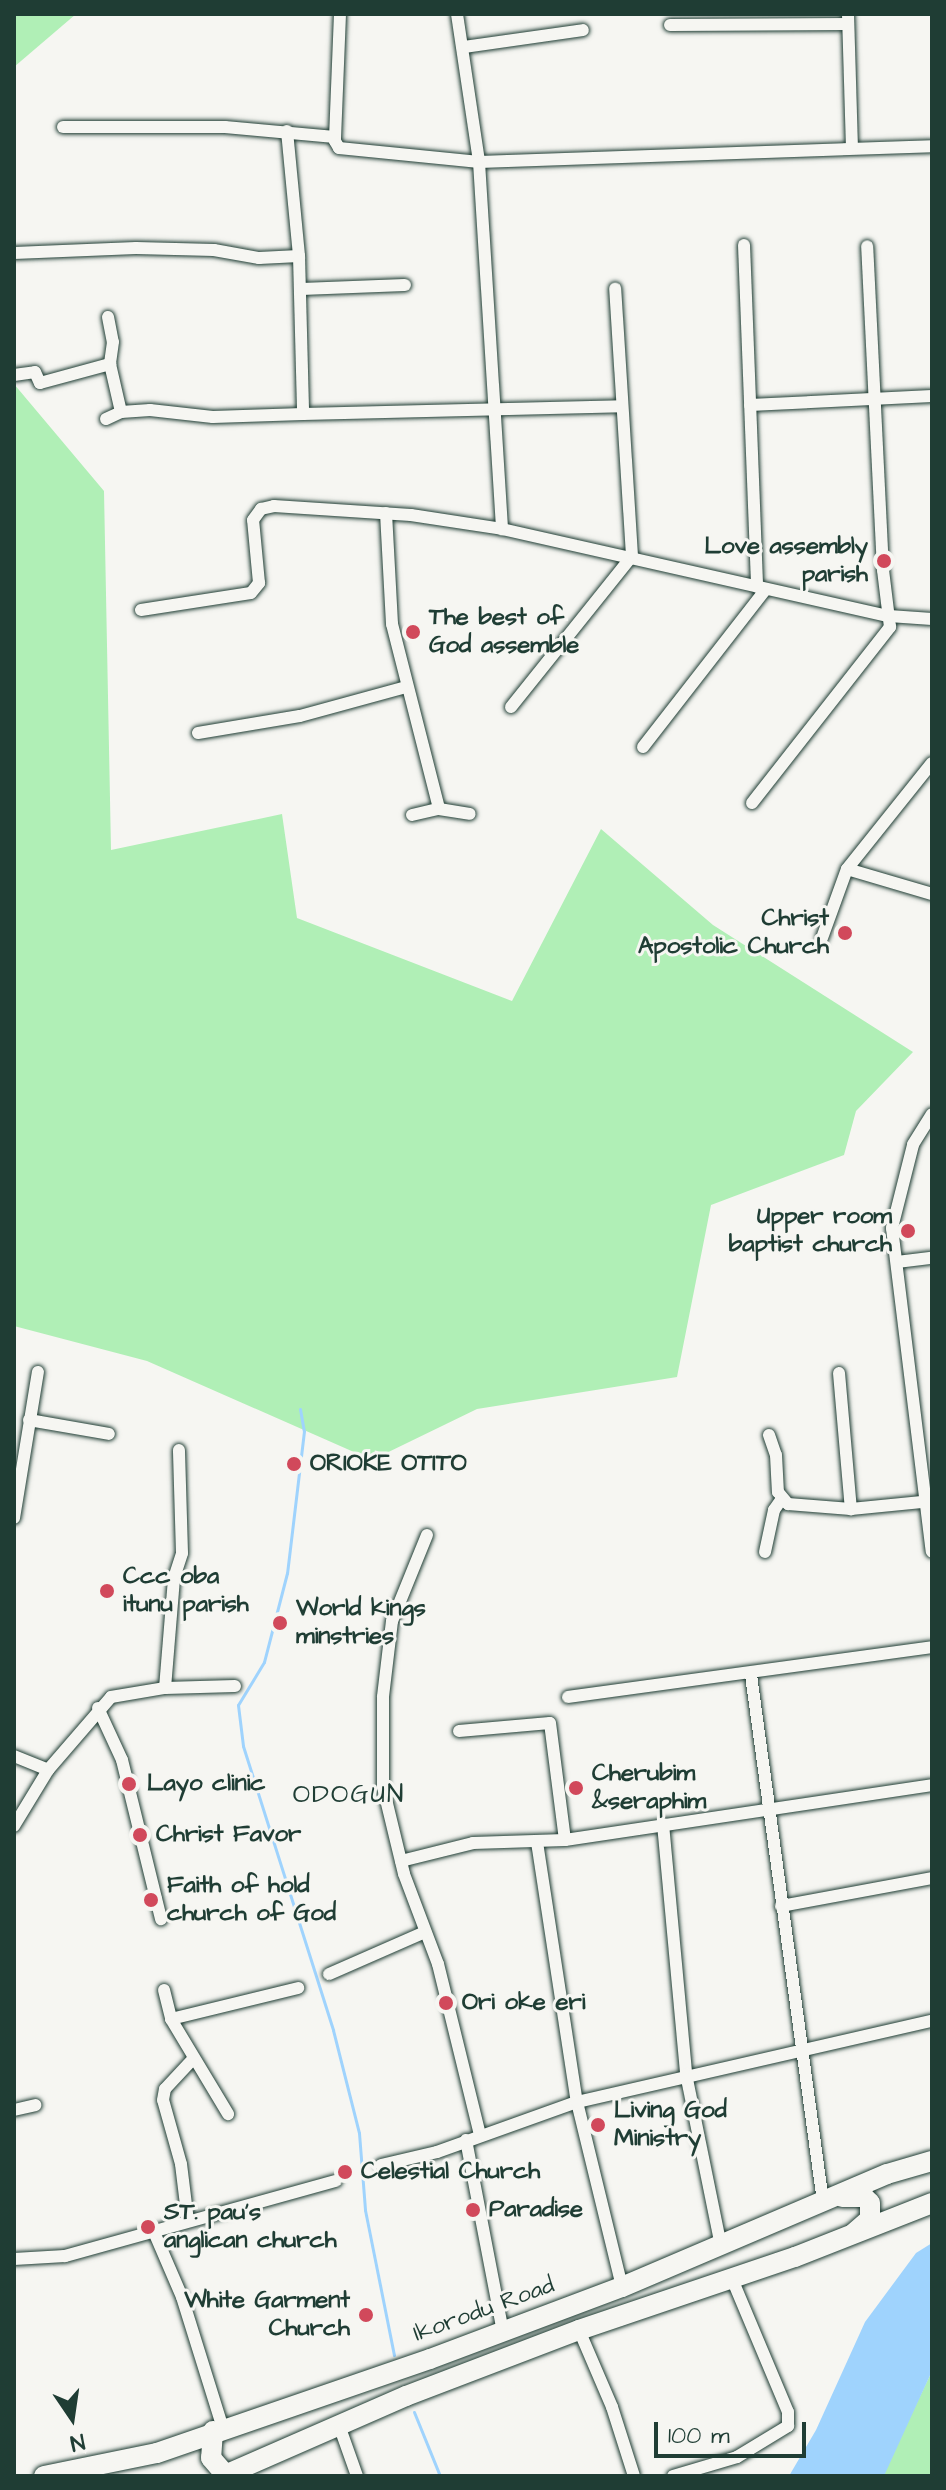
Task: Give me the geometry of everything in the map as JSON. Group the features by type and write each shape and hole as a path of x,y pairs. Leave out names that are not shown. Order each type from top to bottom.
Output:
{"highway":[{"name":"Ikorodu Road","path":"44,2476 157,2453 217,2427 503,2332 932,2161"},
{"path":"823,2202 853,2195 870,2203 872,2212 864,2227 841,2241"},
{"path":"217,2427 211,2458 225,2476 340,2428 406,2396 579,2330 841,2241 932,2203"}],"street":[{"path":"340,14 335,137 339,148 479,162 932,146"},
{"path":"457,14 479,162 502,529"},
{"path":"670,25 848,19 852,148"},
{"path":"464,47 583,30"},
{"path":"63,127 161,124 287,131 335,137"},
{"path":"287,131 301,289 303,414"},
{"path":"643,747 761,588 744,245"},
{"path":"752,803 883,640 890,627 867,246"},
{"path":"14,253 136,248 214,250 259,258 299,256"},
{"path":"301,289 405,285"},
{"path":"511,707 632,556 615,289"},
{"path":"108,317 113,342 110,364 121,412"},
{"path":"14,375 35,372 40,383 110,364"},
{"path":"750,405 932,396"},
{"path":"106,419 121,412 172,410 213,417 495,413 622,406"},
{"path":"141,610 195,605 256,589 253,520 261,509 386,513 502,529 889,616 932,619"},
{"path":"386,513 387,589 406,687 439,809"},
{"path":"198,733 300,716 406,687"},
{"path":"822,938 847,869 932,763"},
{"path":"412,815 439,809 470,814"},
{"path":"847,869 932,894"},
{"path":"932,1114 913,1145 893,1211 922,1502 932,1552"},
{"path":"897,1262 932,1258"},
{"path":"14,1518 38,1372"},
{"path":"839,1373 851,1509"},
{"path":"29,1420 109,1434"},
{"path":"765,1552 774,1510 781,1500 769,1435"},
{"path":"165,1688 174,1578 182,1553 179,1450"},
{"path":"781,1500 851,1509 922,1502"},
{"path":"427,1535 392,1621 383,1697 383,1787 401,1861 425,1932 480,2135"},
{"path":"568,1697 751,1675 932,1647"},
{"path":"751,1675 799,2050 823,2202"},
{"path":"14,1826 48,1770 98,1708 124,1693 165,1688 235,1686"},
{"path":"98,1708 122,1760 161,1919"},
{"path":"459,1731 550,1723 565,1840"},
{"path":"14,1756 48,1770"},
{"path":"401,1861 473,1843 565,1840 932,1785"},
{"path":"663,1824 686,2074 721,2246"},
{"path":"537,1842 577,2102 622,2287"},
{"path":"781,1906 932,1878"},
{"path":"329,1974 425,1932"},
{"path":"171,2019 298,1988"},
{"path":"164,1990 171,2019 192,2060 228,2114"},
{"path":"381,2165 577,2102 686,2074 932,2021"},
{"path":"188,2221 181,2164 163,2100 165,2089 192,2060"},
{"path":"14,2110 35,2105"},
{"path":"466,2140 503,2332"},
{"path":"14,2259 65,2256 336,2181"},
{"path":"154,2232 182,2297 217,2427"},
{"path":"673,2476 737,2457 788,2426 788,2412 732,2279"},
{"path":"579,2330 612,2407 634,2476"},
{"path":"340,2428 357,2476"}],"green space":[{"path":"14,14 76,14 14,67"},
{"path":"14,384 104,491 111,850 282,814 297,918 512,1001 601,829 713,925 913,1052 856,1111 844,1155 711,1205 677,1377 477,1409 372,1460 147,1361 14,1326"},
{"path":"932,2371 932,2476 884,2476 884,2472"}],"water":[{"path":"932,2243 932,2371 884,2476 789,2476 816,2430 865,2322 916,2253"}],"waterway":[{"path":"300,1409 304,1431 287,1573 264,1662 238,1705 243,1746 333,2030 359,2133 365,2210 394,2355"},
{"path":"414,2412 440,2476"}],"place":[{"name":"Love assembly parish","path":"884,561"},
{"name":"The best of God assemble","path":"413,632"},
{"name":"Christ Apostolic Church","path":"845,933"},
{"name":"Upper room baptist church","path":"908,1231"},
{"name":"ORIOKE OTITO","path":"294,1464"},
{"name":"Ccc oba itunu parish","path":"107,1591"},
{"name":"World kings minstries","path":"280,1623"},
{"name":"Layo clinic","path":"129,1784"},
{"name":"Cherubim &seraphim","path":"576,1788"},
{"name":"Christ Favor","path":"140,1835"},
{"name":"Faith of hold church of God","path":"151,1900"},
{"name":"Ori oke eri","path":"446,2003"},
{"name":"Living God Ministry","path":"598,2125"},
{"name":"Celestial Church","path":"345,2172"},
{"name":"Paradise","path":"473,2210"},
{"name":"ST. pau's anglican church","path":"148,2227"},
{"name":"White Garment Church","path":"366,2315"}],"district":[{"name":"ODOGUN","path":"349,1795"}]}
